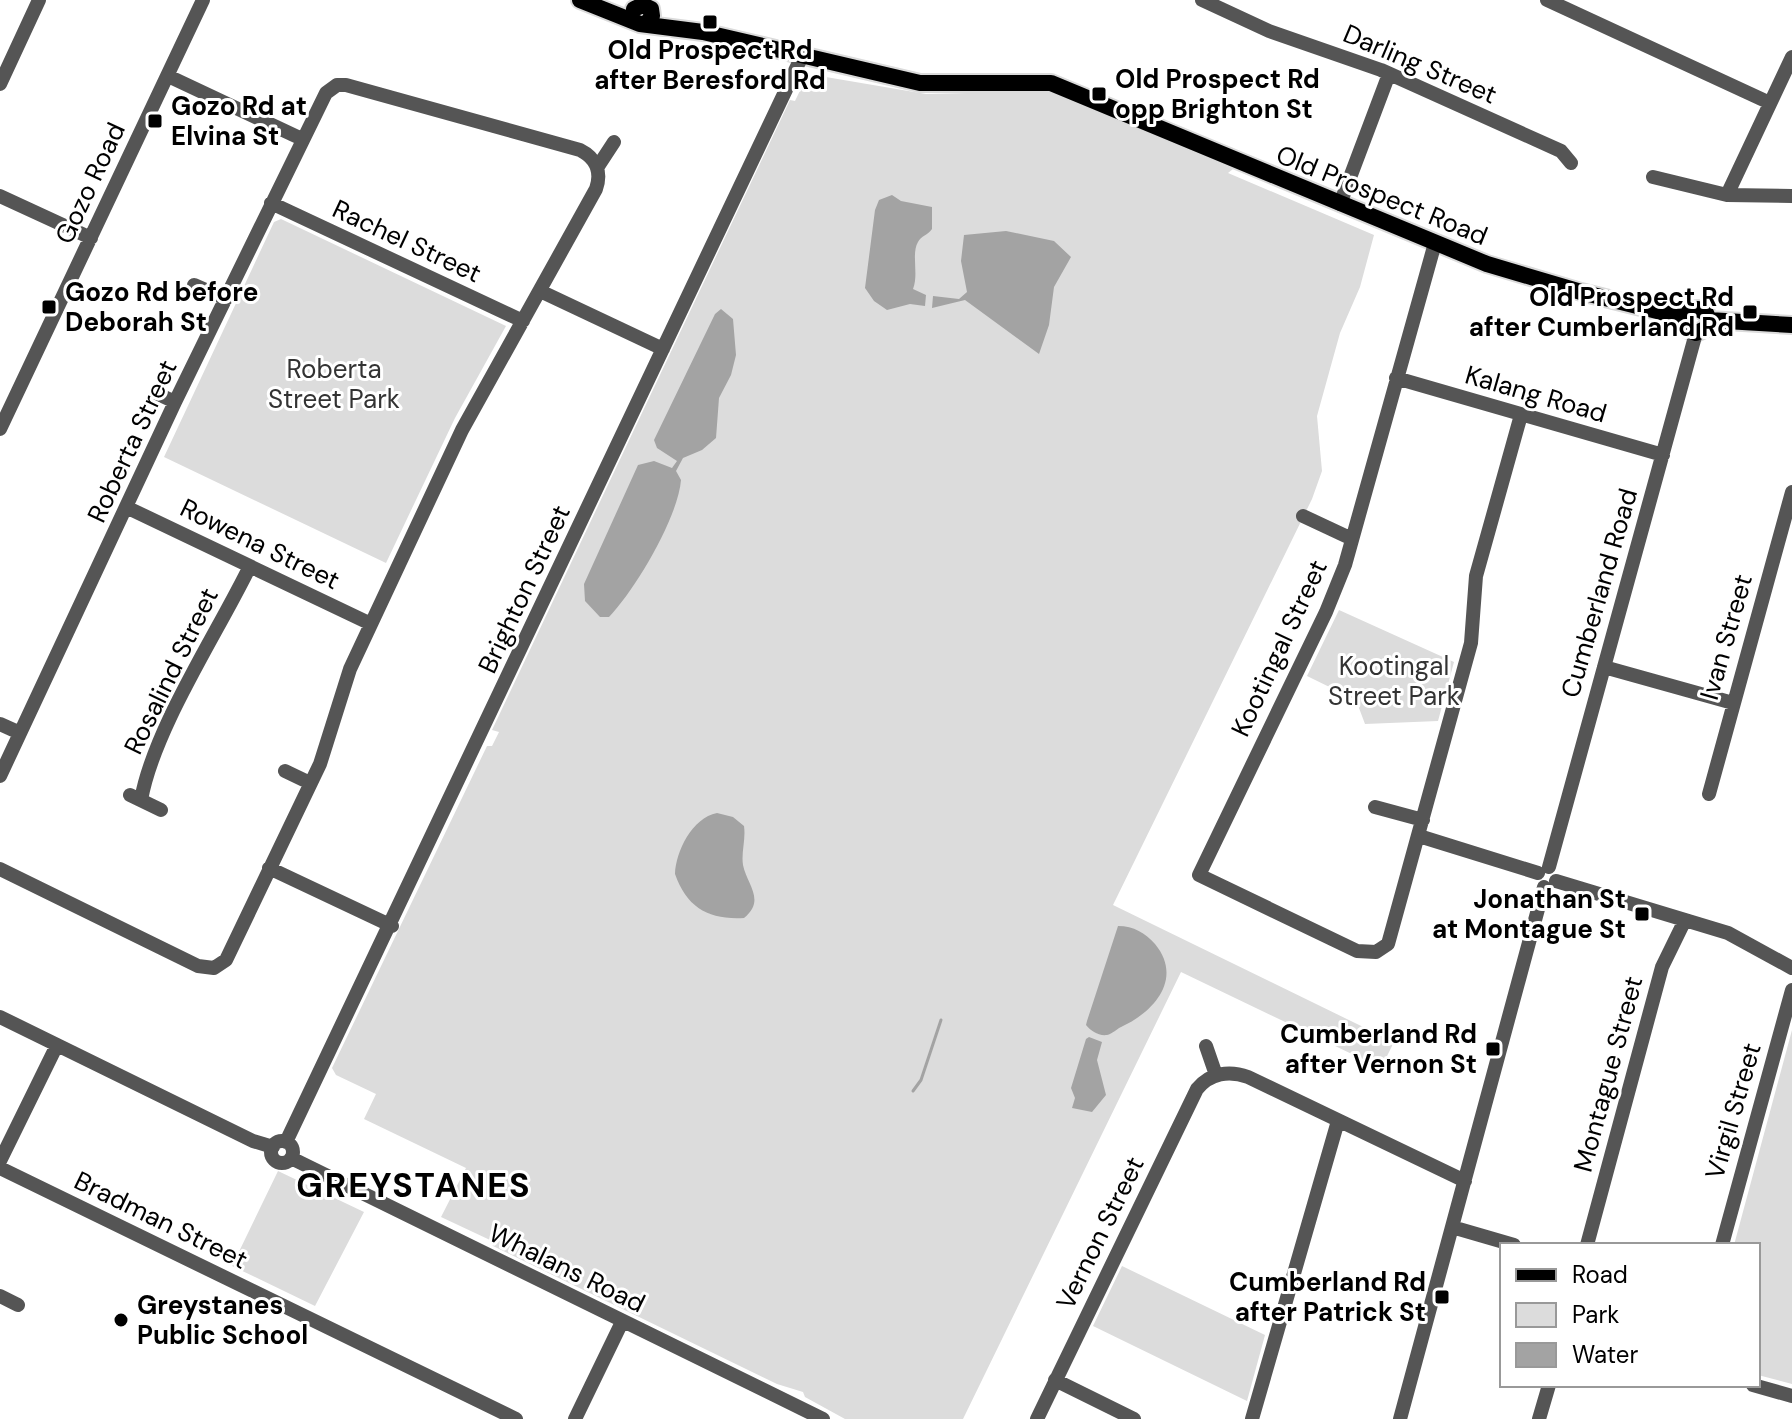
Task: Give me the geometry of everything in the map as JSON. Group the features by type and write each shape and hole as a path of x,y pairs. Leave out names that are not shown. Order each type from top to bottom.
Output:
{"main road":[{"name":"Old Prospect Road","path":"582,0 644,10 703,32 928,84 1051,83 1507,271 1685,318"},
{"path":"1698,309 1706,313 1709,320 1707,328 1696,333 1688,330 1685,318 1690,310 1698,309"},
{"path":"1709,320 1792,325"}],"street":[{"path":"0,84 39,0"},
{"name":"Gozo Road","path":"0,429 203,0"},
{"name":"Darling Street","path":"1202,0 1269,31 1389,74 1561,151 1571,163"},
{"path":"1547,0 1770,103"},
{"name":"Brighton Street","path":"280,1144 392,926 802,56"},
{"path":"1727,195 1792,57"},
{"path":"1340,204 1389,74"},
{"path":"168,76 302,139"},
{"name":"Roberta Street","path":"0,776 175,402 331,83 580,150 591,156 597,168"},
{"path":"0,869 198,966 210,968 222,964 322,759 350,669 462,430 596,189 597,168 614,142"},
{"path":"1653,177 1727,195 1792,196"},
{"path":"0,196 91,238"},
{"name":"Rachel Street","path":"271,203 523,321"},
{"name":"Kootingal Street","path":"1435,243 1326,612 1199,875 1357,951 1382,958 1392,935 1471,643 1476,576 1521,415"},
{"path":"194,285 226,299"},
{"path":"540,291 663,349"},
{"name":"Cumberland Road","path":"1400,1419 1696,333"},
{"name":"Kalang Road","path":"1396,378 1663,455"},
{"path":"158,394 175,402"},
{"name":"Ivan Street","path":"1709,794 1792,492"},
{"name":"Rowena Street","path":"128,508 371,624"},
{"path":"1303,516 1350,538"},
{"name":"Rosalind Street","path":"161,810 135,797 189,683 250,566"},
{"path":"1604,667 1733,703"},
{"path":"0,724 20,733"},
{"path":"285,771 310,783"},
{"path":"1375,807 1423,820"},
{"path":"1419,836 1741,939 1792,968"},
{"path":"269,868 392,926"},
{"name":"Montague Street","path":"1588,1243 1662,967 1685,920"},
{"name":"Virgil Street","path":"1723,1243 1792,990"},
{"path":"0,1017 253,1141 280,1144"},
{"path":"0,1161 57,1045"},
{"path":"1206,1046 1216,1075 1232,1073 1248,1077 1465,1181"},
{"name":"Vernon Street","path":"1037,1419 1197,1089 1216,1075"},
{"path":"1252,1419 1338,1121"},
{"name":"Whalans Road","path":"280,1144 293,1150 291,1158 823,1419"},
{"name":"Bradman Street","path":"0,1168 516,1419"},
{"path":"1452,1227 1507,1243"},
{"path":"0,1296 18,1305"},
{"path":"575,1419 622,1322"},
{"path":"1055,1380 1134,1419"},
{"path":"1539,1419 1548,1387"},
{"path":"1760,1387 1792,1396"}],"green space":[{"path":"814,75 926,94 1050,91 1233,169 1228,173 1374,235 1360,287 1340,333 1317,416 1322,471 1312,499 1113,905 1394,1042 1381,1068 1181,972 963,1419 845,1419 805,1397 803,1392 777,1384 493,1246 490,1240 441,1217 466,1168 364,1119 376,1094 336,1075 332,1068 487,746 492,746 499,732 492,730 790,100 795,101 806,78"},
{"name":"Roberta Street Park","path":"281,219 506,326 455,418 386,563 164,457 274,222"},
{"name":"Kootingal Street Park","path":"1339,610 1454,662 1438,721 1365,724 1356,700 1307,676"},
{"path":"1792,1030 1792,1384 1760,1376 1760,1243 1735,1243"},
{"path":"278,1171 364,1212 315,1306 232,1266"},
{"path":"1122,1266 1265,1335 1247,1401 1093,1326"}],"water":[{"path":"892,195 901,201 932,207 932,229 919,240 915,252 913,289 926,295 925,306 910,304 887,310 874,301 865,288 875,210 879,200"},
{"path":"1006,231 1054,241 1071,257 1054,287 1049,325 1039,354 965,300 932,308 933,296 959,299 967,292 961,261 964,235"},
{"path":"721,309 733,319 736,355 731,375 719,398 716,438 702,450 683,458 676,471 681,480 678,496 654,553 609,617 600,617 585,601 584,584 638,465 654,461 672,468 677,461 657,448 654,440 715,314"},
{"path":"717,813 733,817 744,826 743,865 753,892 754,905 744,918 720,917 701,910 686,896 675,874 678,855 693,828"},
{"path":"1118,926 1139,931 1155,944 1163,957 1166,981 1162,992 1145,1012 1111,1033 1101,1035 1086,1025"},
{"path":"1089,1037 1102,1042 1097,1060 1106,1095 1092,1112 1072,1108 1075,1098 1071,1088"}],"waterway":[{"path":"913,1091 921,1080 941,1020"}],"place":[{"name":"Old Prospect Rd after Beresford Rd","path":"710,22"},
{"name":"Old Prospect Rd opp Brighton St","path":"1099,94"},
{"name":"Gozo Rd at Elvina St","path":"155,121"},
{"name":"Gozo Rd before Deborah St","path":"49,307"},
{"name":"Old Prospect Rd after Cumberland Rd","path":"1750,312"},
{"name":"Jonathan St at Montague St","path":"1642,914"},
{"name":"Cumberland Rd after Vernon St","path":"1493,1049"},
{"name":"Cumberland Rd after Patrick St","path":"1442,1297"},
{"name":"Greystanes Public School","path":"121,1320"}],"district":[{"name":"GREYSTANES","path":"414,1185"}]}
